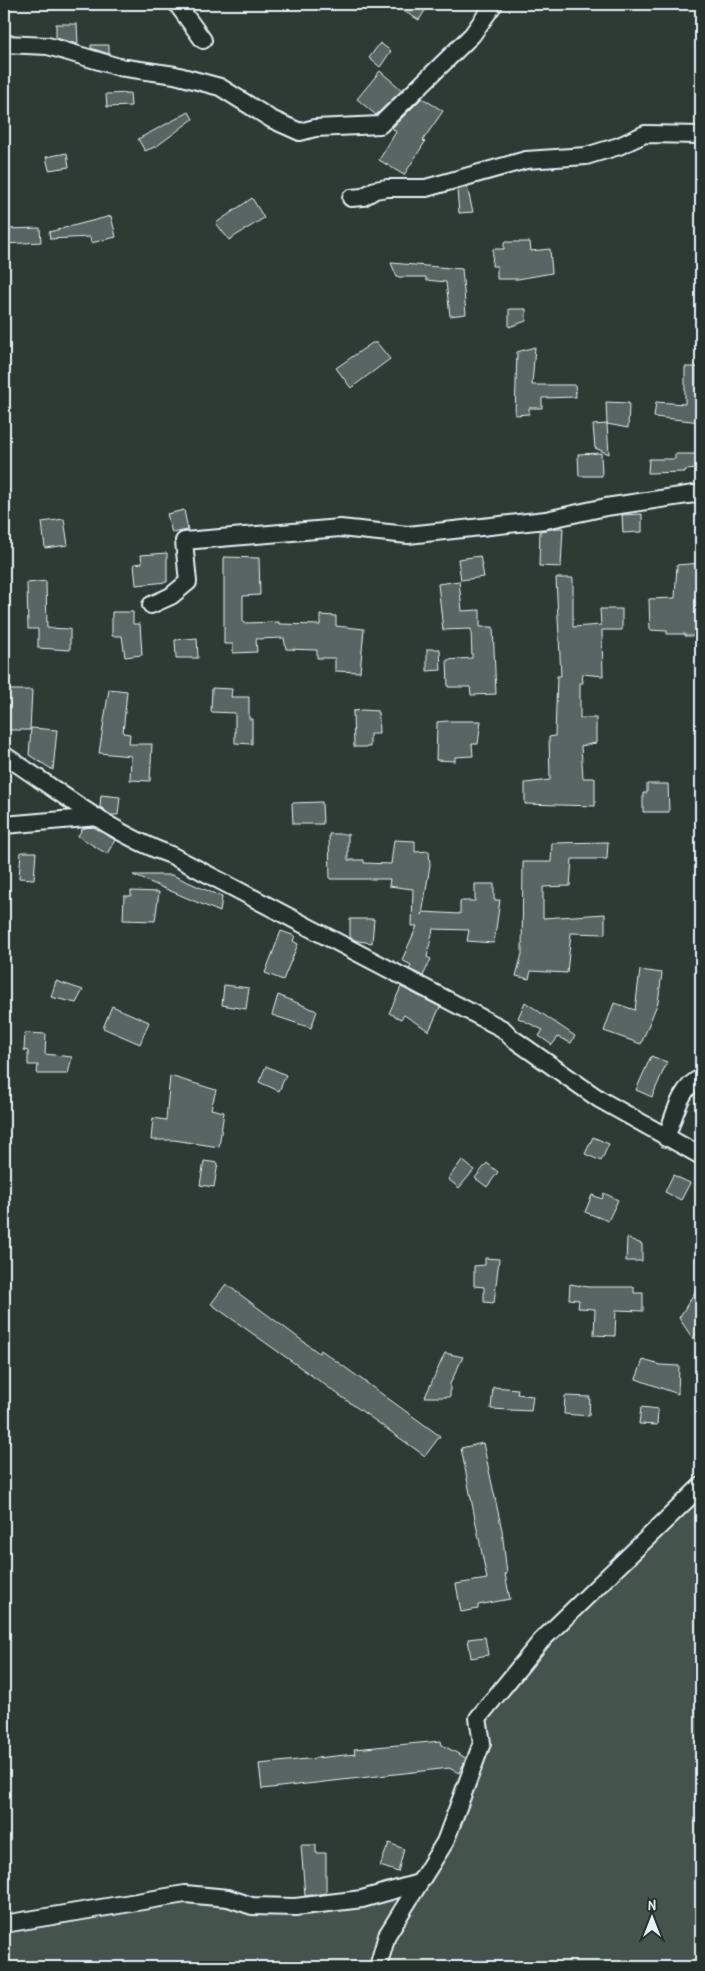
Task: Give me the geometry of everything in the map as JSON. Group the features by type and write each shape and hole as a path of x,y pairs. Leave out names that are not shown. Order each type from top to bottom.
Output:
{"street":[{"path":"177,4 203,40"},
{"path":"4,44 48,46 119,67 175,75 220,87 271,119 300,132 315,128 380,125 472,35 494,4"},
{"path":"351,198 363,197 375,190 387,188 426,188 526,160 586,156 619,146 645,134 701,134"},
{"path":"151,605 171,596 188,582 184,541 340,528 408,535 546,520 606,507 701,493"},
{"path":"4,755 98,817 151,848 180,860 504,1028 512,1038 599,1098 666,1138 701,1156"},
{"path":"4,825 98,817"},
{"path":"666,1138 685,1093 692,1083 701,1078"},
{"path":"378,1967 387,1935 445,1842 482,1743 478,1718 541,1641 701,1486"},
{"path":"4,1924 185,1894 228,1898 252,1906 295,1907 362,1899 419,1883"}],"shaded area":[{"path":"701,1486 701,1967 4,1967 4,1924 185,1894 269,1907 419,1883 482,1743 478,1718"}],"building":[{"path":"391,4 429,4 419,20"},
{"path":"56,24 77,24 78,44 56,38"},
{"path":"380,43 391,51 380,67 369,58"},
{"path":"91,45 109,45 109,54 91,48"},
{"path":"380,71 402,90 376,115 357,99"},
{"path":"130,93 131,106 107,107 106,94"},
{"path":"422,98 443,111 423,140 425,142 404,175 379,160 396,132 392,128"},
{"path":"189,112 193,119 157,146 145,151 138,139"},
{"path":"67,153 69,167 49,170 46,157"},
{"path":"467,187 473,212 459,213 457,190"},
{"path":"252,198 264,218 229,240 216,223"},
{"path":"111,216 116,237 91,243 90,237 50,239 49,232"},
{"path":"40,228 41,242 5,244 5,229"},
{"path":"504,242 530,242 531,251 550,249 552,273 518,279 497,279 497,266 492,266 493,249 504,249"},
{"path":"391,263 462,269 466,314 450,316 446,282 426,280 426,277 397,277"},
{"path":"509,309 526,309 526,321 509,327"},
{"path":"372,343 377,343 390,359 351,388 336,368"},
{"path":"535,347 532,385 575,385 576,397 542,398 542,408 529,408 529,414 515,415 517,352"},
{"path":"685,367 701,367 701,422 654,417 656,402 685,404"},
{"path":"606,402 629,403 628,428 607,424"},
{"path":"607,424 609,454 595,448 593,425"},
{"path":"601,453 602,476 579,476 578,454"},
{"path":"675,454 699,454 699,469 685,470 685,472 648,473 649,459 675,459"},
{"path":"184,510 188,530 172,533 167,514"},
{"path":"642,514 642,532 623,533 622,515"},
{"path":"64,519 68,545 45,548 42,522"},
{"path":"563,528 561,567 539,566 540,531"},
{"path":"167,553 167,582 136,585 134,564 142,563 141,555"},
{"path":"480,556 484,577 461,580 458,559"},
{"path":"224,557 259,558 260,595 243,596 243,623 279,622 279,624 320,625 320,615 336,616 336,626 364,629 360,672 335,671 335,658 317,658 317,650 286,649 284,638 256,639 257,652 233,653 233,644 224,644"},
{"path":"701,563 701,636 667,634 667,631 650,630 649,599 675,598 677,565"},
{"path":"556,578 573,578 573,627 601,625 600,609 622,609 622,630 602,630 603,676 582,674 583,683 580,683 580,718 596,718 596,743 581,746 583,778 595,778 595,806 525,804 525,783 550,780 549,737 555,736 557,676 561,676"},
{"path":"46,581 47,628 70,629 70,650 38,648 38,629 28,629 27,583"},
{"path":"459,581 462,611 480,610 480,627 493,627 496,694 471,695 470,687 448,687 447,660 472,658 471,629 443,630 438,584"},
{"path":"112,612 133,612 133,624 140,624 142,655 125,657 122,636 112,636"},
{"path":"197,638 198,658 176,658 175,640"},
{"path":"427,649 440,649 441,670 427,671"},
{"path":"212,688 232,689 231,697 249,697 249,719 252,719 252,744 235,743 235,713 211,712"},
{"path":"109,689 127,691 123,733 130,734 129,744 152,744 150,781 130,780 131,756 99,753"},
{"path":"7,690 32,690 30,730 8,730"},
{"path":"353,711 378,711 379,734 370,734 370,747 354,747"},
{"path":"481,721 478,744 472,744 473,756 455,757 455,761 436,760 437,722"},
{"path":"31,728 57,730 53,770 29,755"},
{"path":"647,784 668,784 669,812 643,812 643,793 647,793"},
{"path":"101,795 120,797 118,815 111,815 100,807"},
{"path":"322,802 323,824 293,824 292,803"},
{"path":"94,827 115,840 107,854 78,836 83,828"},
{"path":"329,834 348,834 348,860 364,860 364,863 391,864 394,840 415,841 415,852 429,851 430,865 422,915 423,912 460,914 460,901 475,901 475,884 494,884 494,900 500,900 494,943 467,941 469,930 433,929 427,957 431,959 423,976 409,969 411,965 402,960 417,926 412,926 413,889 389,886 390,879 330,879"},
{"path":"608,842 607,859 572,859 570,886 543,887 543,918 605,914 605,934 571,933 567,973 531,971 529,979 516,976 522,954 523,862 551,862 552,843"},
{"path":"21,852 36,852 34,879 19,878"},
{"path":"133,875 172,875 222,897 220,912"},
{"path":"131,891 159,892 155,921 123,920 124,896 131,896"},
{"path":"350,919 374,919 372,943 350,938"},
{"path":"281,931 295,936 293,941 298,944 283,980 265,973"},
{"path":"640,970 662,973 658,1002 641,1044 604,1031 614,1003 635,1010"},
{"path":"56,981 83,990 76,1003 51,997"},
{"path":"224,985 249,988 246,1009 222,1005"},
{"path":"401,987 440,1007 429,1031 404,1015 401,1019 389,1013"},
{"path":"278,995 317,1011 311,1028 272,1015"},
{"path":"525,1002 575,1036 571,1043 558,1037 552,1045 539,1036 543,1030 518,1018"},
{"path":"112,1006 149,1022 140,1044 103,1028"},
{"path":"25,1033 46,1034 45,1054 72,1057 68,1074 37,1074 38,1065 28,1065 28,1051 24,1050"},
{"path":"651,1056 667,1062 652,1097 636,1090"},
{"path":"266,1066 286,1075 279,1091 259,1082"},
{"path":"170,1076 216,1090 211,1109 224,1112 219,1147 174,1140 151,1140 153,1118 166,1120"},
{"path":"593,1137 609,1144 601,1161 585,1154"},
{"path":"462,1160 474,1170 459,1188 448,1179"},
{"path":"204,1161 218,1163 214,1187 200,1185"},
{"path":"487,1163 498,1172 487,1187 475,1178"},
{"path":"673,1175 690,1183 681,1200 665,1192"},
{"path":"604,1193 618,1200 608,1221 585,1212 592,1195 602,1199"},
{"path":"627,1238 642,1244 642,1261 626,1261"},
{"path":"485,1258 499,1259 494,1303 484,1302 484,1287 474,1286 474,1266 485,1265"},
{"path":"701,1282 701,1324 693,1339 679,1318"},
{"path":"226,1284 319,1353 321,1350 440,1436 425,1456 211,1304"},
{"path":"570,1284 588,1287 634,1287 634,1293 643,1293 643,1311 616,1310 615,1336 594,1335 595,1309 578,1308 579,1300 569,1299"},
{"path":"445,1353 463,1357 450,1384 450,1397 425,1397"},
{"path":"643,1360 660,1365 679,1366 678,1394 636,1379"},
{"path":"493,1387 518,1389 517,1394 533,1396 531,1411 491,1409"},
{"path":"565,1396 590,1397 589,1416 564,1414"},
{"path":"641,1407 658,1409 657,1425 639,1424"},
{"path":"483,1443 502,1530 507,1574 505,1574 510,1599 478,1605 478,1609 461,1612 456,1584 487,1579 461,1448"},
{"path":"485,1637 488,1655 471,1658 468,1639"},
{"path":"441,1741 442,1745 466,1758 459,1773 449,1768 262,1789 259,1764 355,1754 354,1749"},
{"path":"389,1843 404,1849 398,1872 380,1866"},
{"path":"301,1845 316,1845 316,1853 326,1853 326,1893 305,1896"}]}
